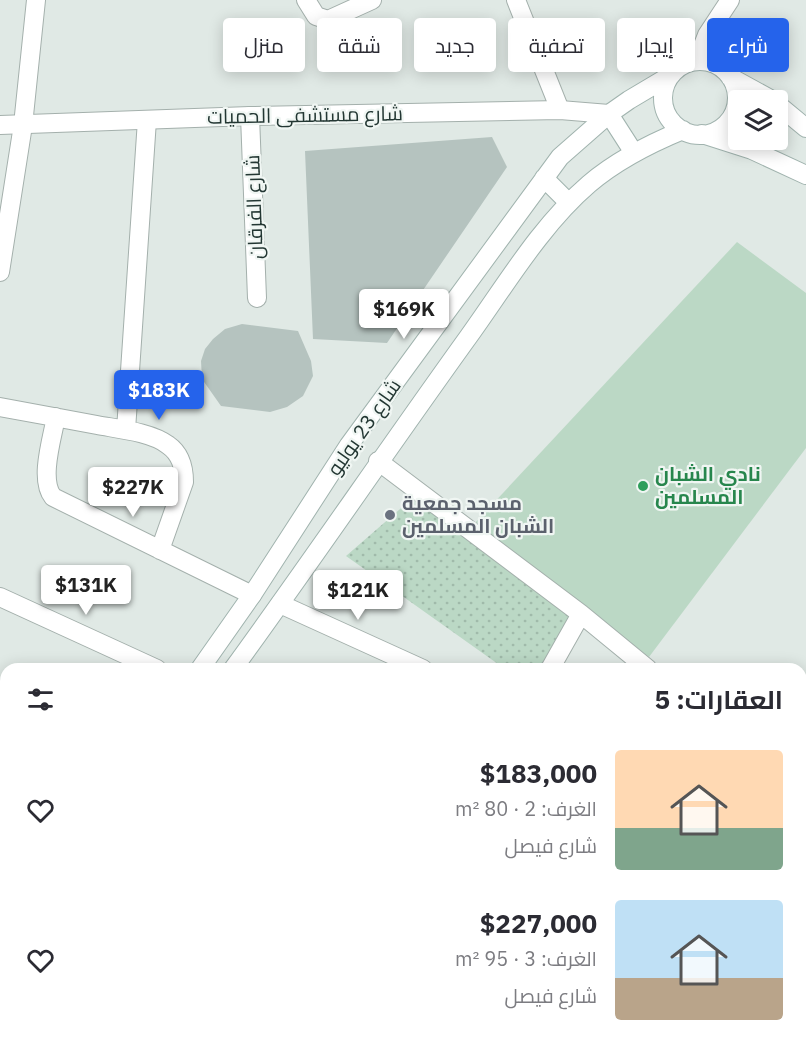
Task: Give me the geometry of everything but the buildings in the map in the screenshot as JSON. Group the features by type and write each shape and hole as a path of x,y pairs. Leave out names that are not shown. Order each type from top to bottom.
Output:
{"street":[{"path":"0,272 22,125 36,0"},
{"path":"306,0 316,16 322,20 335,18 372,0"},
{"path":"516,0 560,111"},
{"path":"697,61 707,35 730,0"},
{"path":"754,90 730,77 716,64 697,61 678,68 671,75 666,84 664,105 674,124 683,130 752,150 806,175"},
{"name":"شارع 23 يوليو","path":"204,663 252,595 350,445 544,178 560,158 609,114 671,75"},
{"path":"702,134 723,127 735,108 737,97 730,77"},
{"name":"شارع مستشفى الحميات","path":"0,125 250,116 560,111 609,114"},
{"path":"788,112 804,123"},
{"path":"609,114 634,153"},
{"name":"شارع الفرقان","path":"250,116 257,298"},
{"path":"126,430 147,120"},
{"name":"شارع 23 يوليو","path":"237,663 378,461 548,226 589,184 634,153 683,130"},
{"path":"544,178 569,203"},
{"path":"0,407 126,430 167,444 176,451 184,471 184,482 160,550"},
{"path":"56,417 46,479 48,492 58,501 252,595"},
{"path":"378,461 581,614 641,663"},
{"path":"0,597 144,663"},
{"path":"280,604 393,663"},
{"path":"553,663 581,614"}],"green space":[{"name":"نادي الشبان المسلمين","path":"737,242 806,293 806,448 649,657 474,524"},
{"path":"415,496 574,617 547,663 497,663 346,556"}],"place":[{"name":"نادي الشبان المسلمين","path":"643,486"},
{"name":"مسجد جمعية الشبان المسلمين","path":"390,515"}]}
